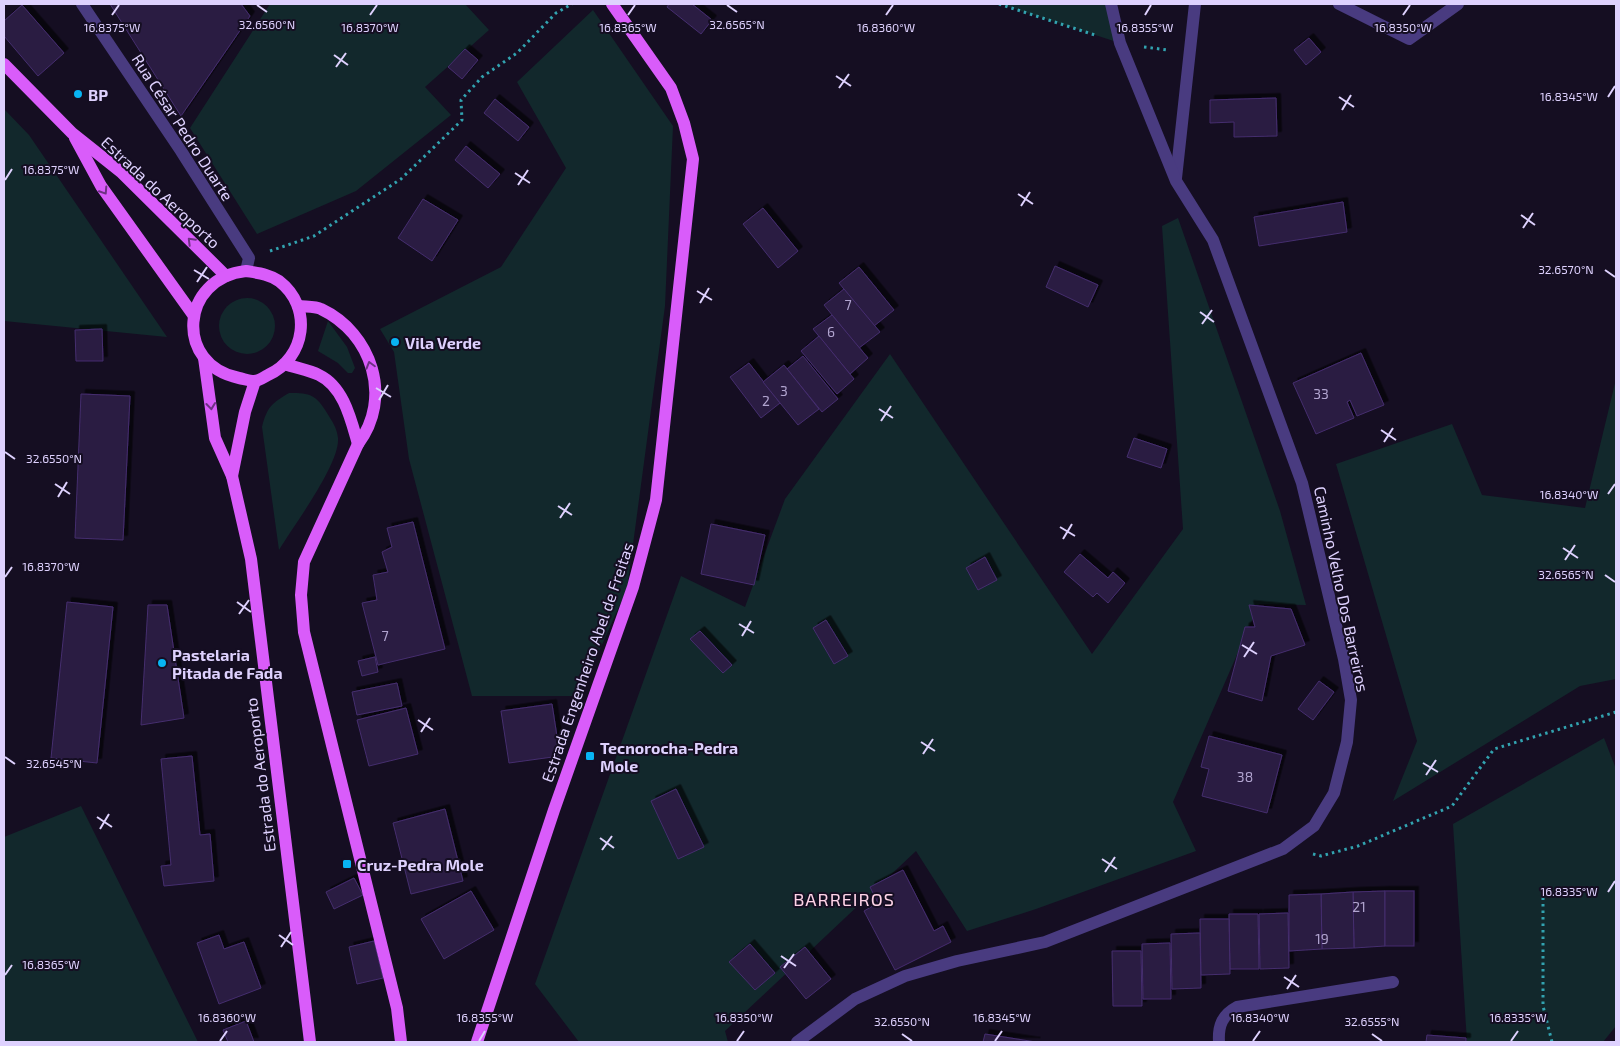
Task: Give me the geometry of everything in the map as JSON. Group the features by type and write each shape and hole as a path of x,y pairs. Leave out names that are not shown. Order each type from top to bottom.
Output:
{"main road":[{"name":"Estrada Engenheiro Abel de Freitas","path":"477,1042 554,810 633,587 656,500 693,159 684,123 671,88 612,4"},
{"name":"Estrada do Aeroporto","path":"4,64 72,133 122,172 226,276"},
{"name":"Estrada do Aeroporto","path":"72,133 101,186 194,316"},
{"path":"248,265 278,281 290,292 298,306 301,322 300,337 295,352 286,364 255,381 228,376 215,368 204,358 195,338 194,316 196,306 208,288 248,265"},
{"path":"298,306 319,308 344,324 363,345 372,368 375,400 368,432 358,444 304,562 301,595 304,632 398,1008 401,1042"},
{"name":"Estrada do Aeroporto","path":"204,358 215,438 232,476 251,559 310,1042"},
{"path":"286,364 318,375 331,383 350,418 358,444"},
{"name":"Estrada do Aeroporto","path":"232,476 244,412 255,381"}],"street":[{"name":"Rua César Pedro Duarte","path":"82,4 181,151 248,265"},
{"name":"Caminho Velho Dos Barreiros","path":"796,1042 855,999 905,976 957,960 1045,942 1284,849 1314,826 1334,793 1347,742 1351,700 1344,659 1302,483 1213,240 1176,181 1120,43 1111,4"},
{"path":"1176,181 1195,4"},
{"path":"1339,4 1409,39 1458,4"},
{"path":"1219,1042 1220,1025 1226,1013 1237,1007 1393,982"}],"path":[{"path":"248,265 314,236 401,179 462,120 461,100 482,77 517,53 556,13 572,4"},
{"path":"1284,849 1321,856 1358,846 1452,806 1494,749 1616,712"},
{"path":"1544,891 1543,1006 1552,1042"}],"green space":[{"path":"270,4 465,4 489,30 425,87 451,115 356,191 257,234 190,128"},
{"path":"999,4 1111,4 1120,43"},
{"path":"593,10 673,126 665,306 627,589 579,696 472,696 409,459 394,352 380,329 501,267 566,168 517,82"},
{"path":"4,109 29,135 167,337 4,321"},
{"path":"1178,218 1280,511 1306,605 1259,604 1173,802 1196,851 1036,909 967,931 916,851 725,1031 728,1042 579,1042 535,984 681,576 745,607 785,499 890,354 1092,654 1183,529 1162,226"},
{"path":"242,298 252,298 267,306 273,315 275,326 273,337 267,346 252,354 242,354 231,349 224,342 219,331 219,321 224,310 231,303"},
{"path":"328,321 347,347 355,368 352,373 348,373 338,363 318,351"},
{"path":"1616,379 1616,679 1580,686 1393,801 1417,741 1336,464 1452,424 1482,495 1585,508"},
{"path":"289,393 312,396 320,402 337,431 338,438 337,449 332,463 279,550 262,427 271,406"},
{"path":"1604,738 1616,769 1616,1026 1603,1042 1467,1042 1453,824"},
{"path":"81,806 198,1042 4,1042 4,837"}],"building":[{"path":"110,4 241,4 250,16 181,116"},
{"path":"669,4 692,4 712,20 701,34 667,7"},
{"path":"22,5 64,53 38,76 4,36 4,21"},
{"path":"1309,38 1321,52 1306,65 1294,50"},
{"path":"465,49 478,60 462,79 448,67"},
{"path":"1276,98 1277,136 1234,137 1234,122 1210,123 1210,100"},
{"path":"495,99 529,127 518,141 484,113"},
{"path":"466,146 500,174 488,188 455,160"},
{"path":"423,199 458,220 432,261 398,238"},
{"path":"1343,202 1347,232 1259,246 1254,217"},
{"path":"763,208 798,251 778,268 743,224"},
{"path":"1055,266 1098,285 1088,307 1046,287"},
{"path":"859,267 894,310 874,326 839,283"},
{"path":"844,289 880,332 859,348 824,305"},
{"path":"832,315 868,358 850,374 813,329"},
{"path":"102,329 103,361 76,361 75,330"},
{"path":"819,336 854,379 837,394 801,351"},
{"path":"1361,353 1384,405 1357,416 1350,400 1347,402 1354,418 1316,434 1293,383"},
{"path":"803,356 838,399 822,412 787,369"},
{"path":"749,363 780,403 761,418 730,377"},
{"path":"784,365 819,409 798,425 763,382"},
{"path":"81,394 130,396 123,540 75,538"},
{"path":"1134,438 1167,449 1161,468 1127,457"},
{"path":"413,522 445,649 378,665 362,603 377,600 373,575 388,572 382,552 392,547 387,528"},
{"path":"711,524 765,535 754,585 701,574"},
{"path":"1080,554 1108,578 1113,572 1125,583 1108,603 1097,593 1093,597 1064,572"},
{"path":"985,557 997,580 978,590 966,568"},
{"path":"67,602 113,607 97,763 51,758"},
{"path":"148,605 167,605 184,718 141,725"},
{"path":"1249,605 1291,609 1305,645 1271,656 1262,701 1228,691 1245,627 1255,627"},
{"path":"826,620 848,656 834,664 813,628"},
{"path":"700,631 732,665 723,673 690,639"},
{"path":"375,657 378,672 362,676 358,661"},
{"path":"1319,681 1334,692 1313,720 1298,709"},
{"path":"397,683 402,706 357,715 352,692"},
{"path":"552,704 560,756 509,763 501,711"},
{"path":"406,708 418,754 369,766 357,720"},
{"path":"1209,736 1282,755 1267,813 1202,796 1209,769 1201,767"},
{"path":"192,756 200,835 210,834 214,881 164,886 161,866 171,865 161,759"},
{"path":"676,789 704,847 678,859 651,801"},
{"path":"445,809 463,881 411,894 393,823"},
{"path":"903,870 934,931 943,926 951,942 895,970 864,911 878,903 870,887"},
{"path":"354,878 363,895 334,909 326,892"},
{"path":"471,891 494,930 444,959 421,919"},
{"path":"1385,891 1385,946 1354,948 1353,892"},
{"path":"1385,891 1414,891 1414,946 1385,946"},
{"path":"1353,892 1354,948 1322,949 1321,894"},
{"path":"1321,894 1322,949 1289,951 1289,895"},
{"path":"1288,913 1289,968 1260,969 1259,914"},
{"path":"1229,914 1258,914 1259,969 1230,969"},
{"path":"1200,919 1229,919 1230,974 1201,975"},
{"path":"1200,933 1201,988 1172,989 1171,934"},
{"path":"219,935 224,949 244,942 261,988 219,1004 197,943"},
{"path":"374,941 383,978 357,984 349,947"},
{"path":"1170,943 1171,999 1143,999 1142,944"},
{"path":"750,944 775,973 755,990 729,962"},
{"path":"805,947 831,979 806,999 780,967"},
{"path":"1112,951 1141,951 1142,1006 1113,1006"},
{"path":"246,1021 254,1042 228,1042 223,1030"},
{"path":"985,1034 1036,1042 983,1042"},
{"path":"1427,1035 1466,1038 1466,1042 1426,1042"}],"place":[{"name":"BP","path":"78,94"},
{"name":"Vila Verde","path":"395,342"},
{"name":"Pastelaria Pitada de Fada","path":"162,663"},
{"name":"Tecnorocha-Pedra Mole","path":"590,756"},
{"name":"Cruz-Pedra Mole","path":"347,864"}],"district":[{"name":"BARREIROS","path":"844,899"}]}
